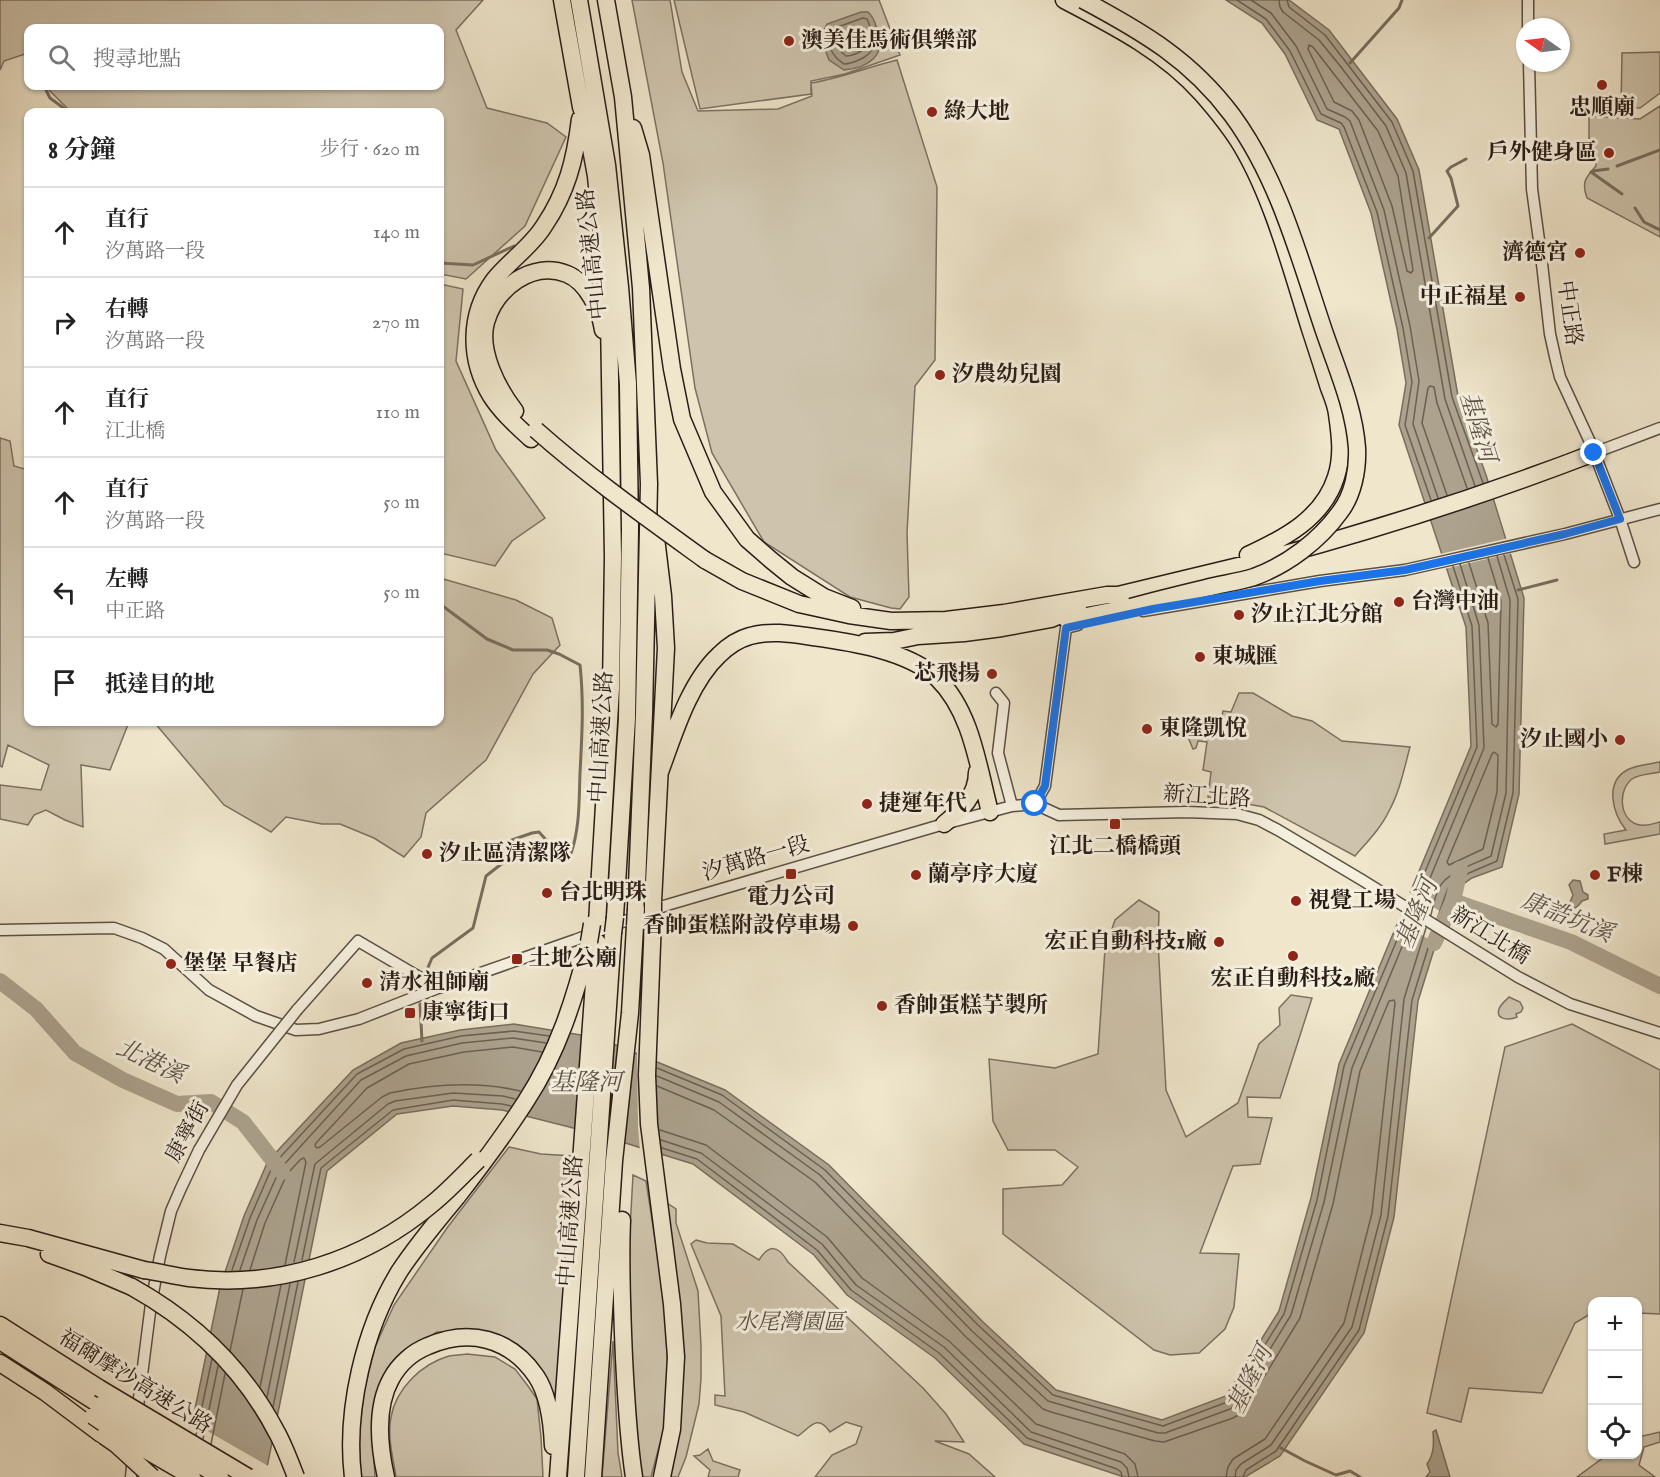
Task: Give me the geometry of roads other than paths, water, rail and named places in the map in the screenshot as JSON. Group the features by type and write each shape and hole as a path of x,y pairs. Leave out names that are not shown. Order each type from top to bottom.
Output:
{"highway":[{"path":"562,0 596,176 609,318 613,557 611,688 594,932 592,1014 605,1158 620,1280 626,1400 634,1477"},
{"name":"中山高速公路","path":"579,0 607,165 620,287 628,384 630,529 627,718 609,1009 593,1477"},
{"name":"中山高速公路","path":"576,1477 605,1158 630,1012 644,714 649,484 641,288 623,97 606,0"},
{"path":"1064,0 1150,48 1202,93 1241,145 1260,183 1273,217 1337,412 1341,455 1337,476 1330,492 1315,514 1278,542 1209,573"},
{"path":"581,107 577,149 569,179 560,200 543,229 495,280 480,306 476,321 475,351 485,385 514,424 572,462 700,563 799,604 891,621 916,628 964,633 1051,619 1066,620 1254,577 1279,565 1322,534 1341,511 1352,488 1357,449 1354,424 1345,392 1297,250 1283,210 1257,154 1232,115 1196,74 1168,50 1083,0"},
{"path":"623,97 641,155 672,369 682,419 713,492 747,539 792,577 824,597 841,604 916,628"},
{"path":"533,435 514,410 487,356 486,322 500,294 509,285 539,270 570,275 584,287 596,305 602,325 610,373"},
{"path":"854,643 894,640 916,628 946,620 1004,614 1107,595 1118,595 1250,563 1389,524 1594,453"},
{"path":"649,484 663,596 666,648 648,1038 649,1124 672,1304 676,1358 672,1429 662,1477"},
{"path":"1051,619 1069,611 1109,602 1118,595"},
{"path":"660,772 686,704 702,675 718,656 733,644 750,636 783,633 854,643 905,658 936,678 951,696 973,740 990,812"},
{"path":"944,824 963,808 975,788 976,756"},
{"path":"353,1477 352,1424 360,1370 370,1334 384,1299 399,1272 498,1141 539,1079 561,1035 594,932"},
{"path":"0,1233 28,1238 144,1270 188,1278 229,1281 265,1279 305,1271 350,1255 396,1230 431,1204 498,1141"},
{"path":"556,1477 605,1158"},
{"path":"0,1238 85,1267 132,1287 153,1299 202,1335 231,1365 256,1396 277,1432 296,1477"},
{"name":"福爾摩沙高速公路","path":"0,1324 98,1403 248,1477"},
{"path":"386,1477 380,1433 382,1402 391,1379 405,1361 422,1348 441,1340 460,1336 493,1341 514,1352 537,1377 548,1402 556,1477"},
{"name":"福爾摩沙高速公路","path":"0,1341 220,1477"},
{"path":"0,1363 45,1392 117,1445 152,1477"},
{"path":"45,1392 69,1402 98,1403 128,1439 192,1477"}],"street":[{"path":"1528,0 1528,18"},
{"name":"中正路","path":"1529,72 1532,189 1550,334 1560,377 1594,453 1634,562"},
{"path":"1594,453 1660,428"},
{"path":"1035,804 1045,786 1066,628 1153,609 1413,568 1660,509"},
{"path":"996,693 1004,703 998,753 1012,806"},
{"name":"汐萬路一段","path":"0,930 114,928 165,949 209,990 255,1016 296,1030 319,1029 359,1019 667,905 944,824 1012,806 1035,804"},
{"name":"新江北路","path":"1035,804 1059,815 1184,812 1237,814 1259,820 1278,830 1362,880"},
{"name":"新江北橋","path":"1362,880 1518,977 1570,1004 1660,1033"},
{"name":"康寧街","path":"131,1472 148,1327 160,1256 171,1211 199,1150 237,1085 297,1010 358,941 438,988"}],"water":[{"name":"基隆河","path":"1226,0 1289,0 1329,30 1397,119 1419,170 1458,396 1486,475 1524,598 1519,794 1502,867 1472,878 1452,892 1418,1001 1394,1217 1364,1333 1280,1456 1245,1477 1124,1477 1024,1444 935,1358 847,1295 814,1255 693,1164 593,1133 502,1110 453,1106 397,1114 327,1171 265,1477 181,1477 220,1287 244,1216 268,1161 353,1070 401,1043 460,1030 514,1024 599,1038 725,1090 829,1165 982,1321 1056,1390 1162,1420 1226,1396 1279,1311 1311,1198 1339,1064 1471,746 1466,627 1399,425 1406,383 1397,329 1371,213 1339,129 1317,120 1285,54 1262,23"},
{"path":"861,12 868,12 873,17 880,38 878,53 868,63 844,70 829,60 823,44 823,32 827,24"},
{"path":"1573,880 1580,881 1583,892 1588,895 1588,899 1575,908 1570,902 1573,895 1569,885"},
{"path":"1436,1430 1450,1477 1426,1477 1430,1472 1427,1464 1433,1449 1433,1432"}],"waterway":[{"path":"1350,63 1399,8 1402,0"},
{"path":"46,90 50,98 64,108"},
{"path":"1617,166 1660,150"},
{"path":"1429,238 1458,206 1447,171 1466,159"},
{"path":"1593,171 1608,169"},
{"path":"1591,172 1622,194"},
{"path":"1635,208 1644,222 1660,230"},
{"path":"444,263 473,265 514,246"},
{"path":"1518,590 1557,580"},
{"path":"426,972 432,958 473,928 486,876 504,862 506,842 539,832 557,852 570,856 576,836 578,815 582,732 580,665 547,650 513,650 487,639 444,607"},
{"name":"基隆河","path":"1434,943 1453,901 1460,869"},
{"name":"康誥坑溪","path":"1453,901 1571,942 1660,986"},
{"name":"北港溪","path":"0,981 36,1009 75,1053 123,1080 177,1104 211,1102 243,1122 282,1172"},
{"path":"420,1004 422,1041"},
{"path":"1281,1448 1336,1475 1350,1471 1360,1477"}],"place":[{"name":"澳美佳馬術俱樂部","path":"789,41"},
{"name":"忠順廟","path":"1602,85"},
{"name":"綠大地","path":"932,112"},
{"name":"戶外健身區","path":"1609,153"},
{"name":"濟德宮","path":"1580,253"},
{"name":"中正福星","path":"1520,297"},
{"name":"汐農幼兒園","path":"940,375"},
{"name":"台灣中油","path":"1399,602"},
{"name":"汐止江北分館","path":"1239,615"},
{"name":"東城匯","path":"1200,657"},
{"name":"芯飛揚","path":"992,674"},
{"name":"東隆凱悅","path":"1147,729"},
{"name":"汐止國小","path":"1620,740"},
{"name":"捷運年代","path":"867,804"},
{"name":"江北二橋橋頭","path":"1115,824"},
{"name":"汐止區清潔隊","path":"427,854"},
{"name":"電力公司","path":"791,874"},
{"name":"蘭亭序大廈","path":"916,875"},
{"name":"F棟","path":"1595,875"},
{"name":"台北明珠","path":"547,893"},
{"name":"視覺工場","path":"1296,901"},
{"name":"香帥蛋糕附設停車場","path":"853,926"},
{"name":"宏正自動科技1廠","path":"1219,942"},
{"name":"宏正自動科技2廠","path":"1293,956"},
{"name":"土地公廟","path":"517,959"},
{"name":"堡堡 早餐店","path":"171,964"},
{"name":"清水祖師廟","path":"367,983"},
{"name":"香帥蛋糕芋製所","path":"882,1006"},
{"name":"康寧街口","path":"410,1013"}],"park label":[{"name":"水尾灣園區","path":"790,1323"}]}
